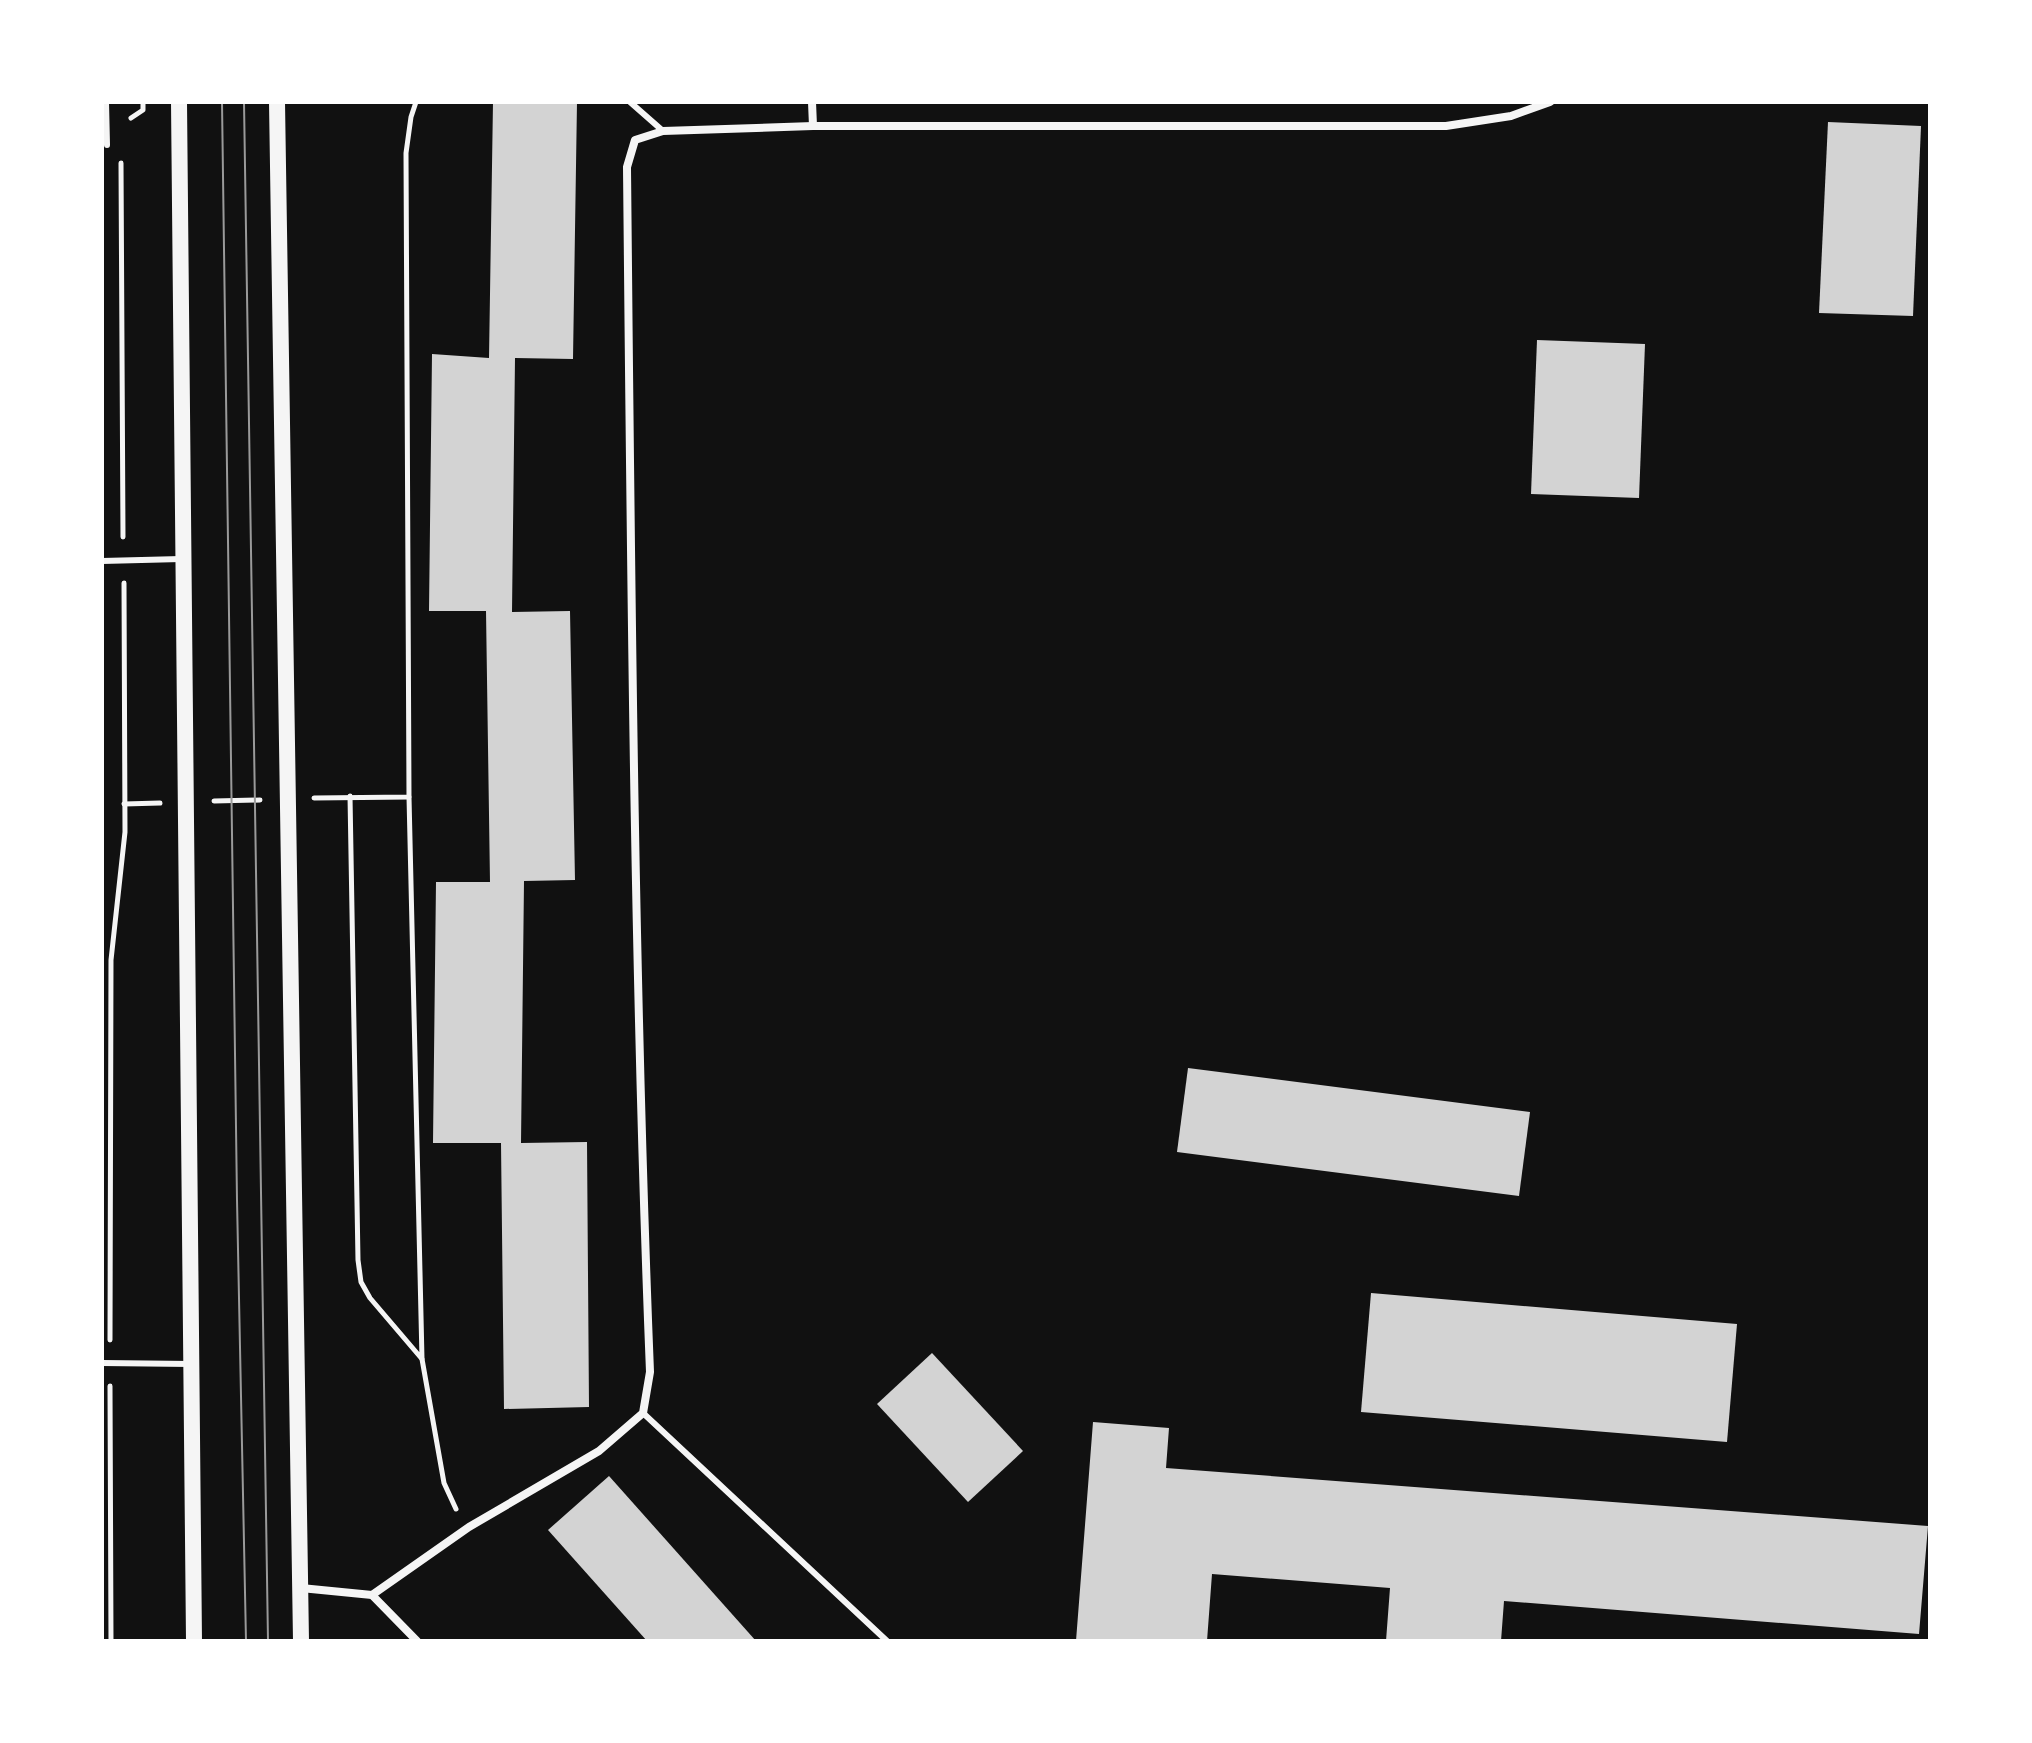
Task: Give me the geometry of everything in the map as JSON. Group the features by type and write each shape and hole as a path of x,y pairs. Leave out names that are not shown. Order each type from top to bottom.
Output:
{"main road":[{"path":"179,102 194,1641"},
{"path":"277,102 301,1641"}],"street":[{"path":"812,102 813,126"},
{"path":"372,1595 469,1527 599,1451 643,1413 650,1372 640,1117 633,795 627,167 635,140 663,131 813,126 1446,126 1511,116 1550,102"},
{"path":"300,1588 372,1595 417,1641"}],"lane":[{"path":"106,102 107,145"},
{"path":"630,102 663,131"},
{"path":"102,561 185,559"},
{"path":"106,1363 191,1364"},
{"path":"643,1413 887,1641"}],"path":[{"path":"121,125 143,110 143,102"},
{"path":"416,102 406,153 409,797 422,1359 444,1483 454,1508 469,1527"},
{"path":"111,1641 106,1363 111,960 125,832 121,156"},
{"path":"350,796 359,1271 370,1298 422,1359"},
{"path":"124,804 350,796 409,797"}],"building":[{"path":"493,102 577,102 573,359 515,358 512,612 570,611 575,880 524,881 521,1143 587,1142 589,1407 504,1409 501,1143 433,1143 436,882 490,882 486,611 429,611 432,354 489,358"},
{"path":"1828,122 1921,126 1913,316 1819,313"},
{"path":"1537,340 1645,344 1639,498 1531,494"},
{"path":"1188,1068 1530,1112 1519,1196 1177,1152"},
{"path":"1371,1293 1737,1324 1727,1442 1361,1412"},
{"path":"932,1353 1023,1451 968,1502 877,1404"},
{"path":"1093,1422 1169,1428 1166,1468 1928,1526 1919,1634 1504,1601 1501,1641 1386,1641 1390,1588 1212,1574 1207,1641 1076,1641"},
{"path":"609,1476 756,1641 647,1641 548,1530"}],"tram line":[{"path":"222,102 246,1641"},
{"path":"244,102 268,1641"}]}
